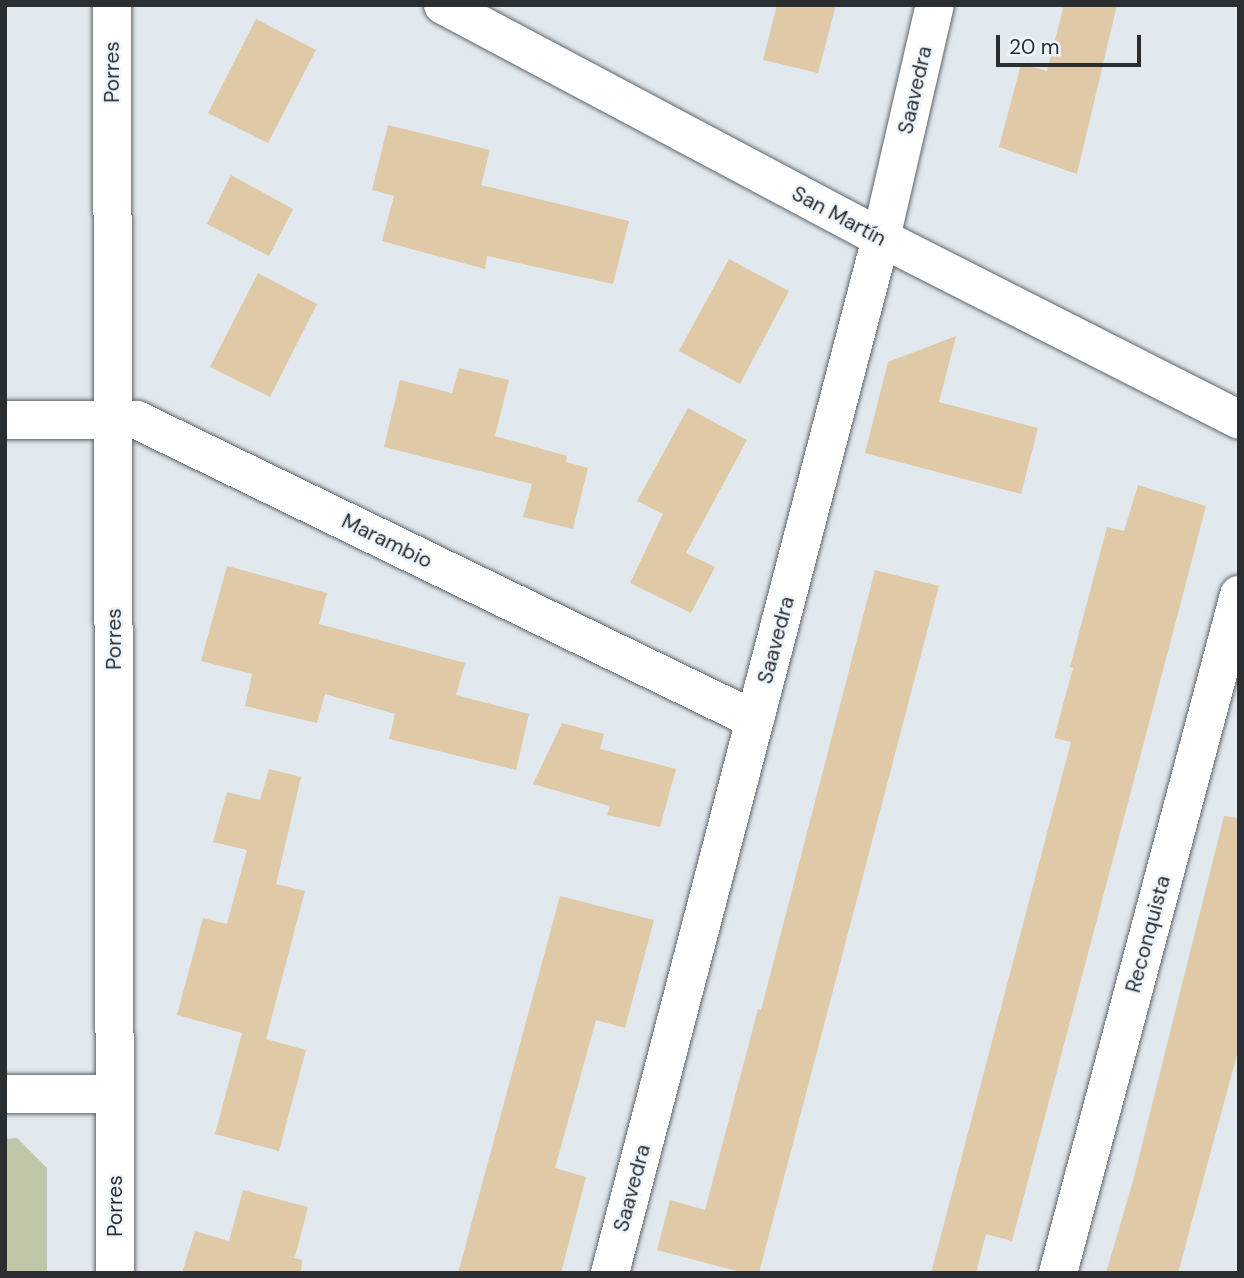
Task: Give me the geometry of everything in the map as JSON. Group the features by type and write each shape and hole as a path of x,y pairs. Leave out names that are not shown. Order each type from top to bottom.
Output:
{"street":[{"name":"Porres","path":"112,5 115,1273"},
{"name":"San Martín","path":"443,5 881,238 1239,420"},
{"name":"Saavedra","path":"610,1273 881,238 935,5"},
{"name":"Marambio","path":"5,420 137,421 755,720"},
{"name":"Reconquista","path":"1058,1273 1239,595"},
{"path":"5,1094 115,1094"}],"green space":[{"path":"17,1138 47,1168 47,1273 5,1273 5,1139"}],"building":[{"path":"777,5 836,5 818,73 763,60"},
{"path":"1064,5 1117,5 1077,174 999,147 1021,64 1047,71"},
{"path":"256,19 316,50 268,143 208,113"},
{"path":"388,125 490,150 481,185 629,221 613,284 487,256 485,269 382,241 394,196 372,190"},
{"path":"231,175 293,209 269,256 207,224"},
{"path":"729,259 789,291 740,384 679,351"},
{"path":"258,273 317,304 270,397 210,367"},
{"path":"956,336 939,402 1038,428 1021,494 865,453 888,362"},
{"path":"459,368 509,380 495,436 567,456 566,462 588,468 573,529 523,517 532,484 384,447 400,380 452,393"},
{"path":"688,408 747,440 686,553 715,567 691,613 630,583 663,514 637,501"},
{"path":"1138,485 1206,506 1176,621 1012,1241 986,1234 976,1273 931,1273 1071,742 1054,738 1073,668 1070,667 1107,527 1124,531"},
{"path":"227,566 327,593 319,624 465,663 456,695 529,714 516,770 389,739 395,714 325,694 317,723 245,706 252,674 201,661"},
{"path":"875,570 939,586 759,1273 744,1273 657,1250 670,1200 705,1210 758,1009 761,1010"},
{"path":"562,723 604,734 600,749 676,769 660,827 607,815 610,806 533,784"},
{"path":"269,769 301,777 276,884 305,891 266,1039 306,1050 279,1151 215,1134 242,1033 177,1015 203,918 227,924 247,850 213,842 227,792 260,800"},
{"path":"1224,816 1239,818 1239,1047 1178,1273 1106,1273 1133,1181"},
{"path":"560,896 654,920 625,1028 596,1020 555,1168 586,1177 561,1273 458,1273"},
{"path":"243,1190 308,1207 295,1257 288,1256 302,1260 301,1273 182,1273 195,1231 229,1241"}]}
